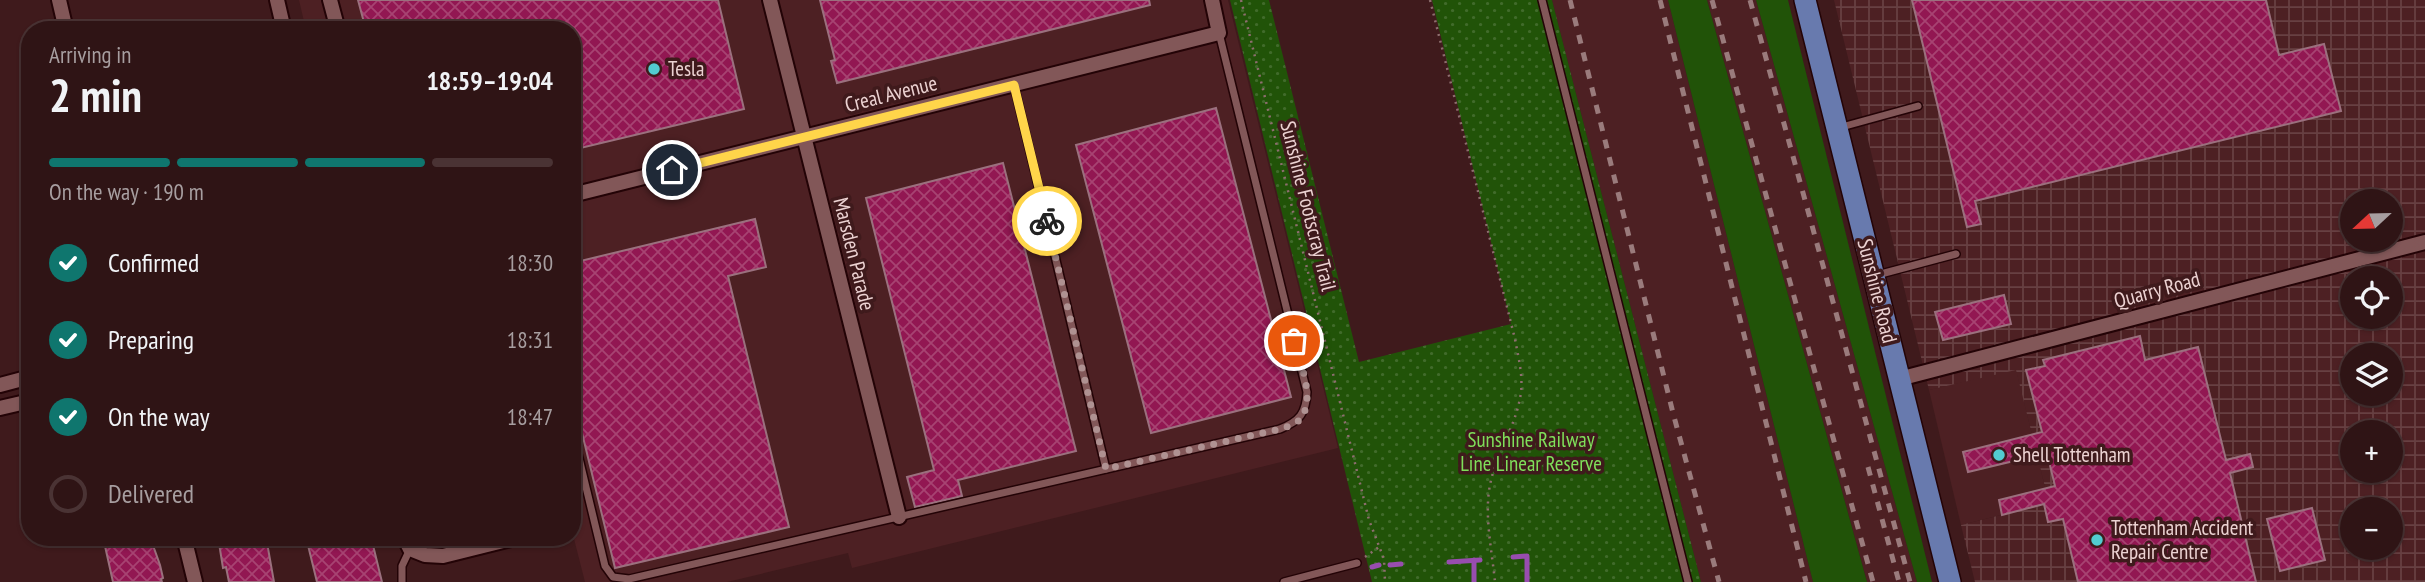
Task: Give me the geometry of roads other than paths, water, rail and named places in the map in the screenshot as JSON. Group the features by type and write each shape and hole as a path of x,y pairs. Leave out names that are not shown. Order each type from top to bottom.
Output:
{"main road":[{"name":"Sunshine Road","path":"1809,1 1836,128 1950,582"}],"street":[{"path":"59,0 64,21"},
{"path":"278,0 283,21"},
{"path":"330,0 336,21"},
{"name":"Marsden Parade","path":"770,0 899,517"},
{"path":"1212,0 1219,33"},
{"name":"Creal Avenue","path":"581,193 1219,33"},
{"name":"Quarry Road","path":"1899,379 2425,242"},
{"path":"0,384 21,379"},
{"path":"0,408 21,403"},
{"path":"186,546 195,582"},
{"path":"412,546 425,555 443,556 483,546"}],"lane":[{"path":"1542,0 1688,582"},
{"path":"581,466 605,566 613,577 629,579 1280,429 1296,423 1306,409 1307,392 1219,33"},
{"path":"1014,85 1106,469"},
{"path":"1836,128 1918,106"},
{"path":"1873,276 1956,254"},
{"path":"402,582 406,546"},
{"path":"1284,582 1357,563"}],"waterway":[{"path":"1513,557 1527,556 1527,582"},
{"path":"1474,560 1474,582"},
{"path":"1449,562 1480,560"},
{"path":"1390,565 1401,564"},
{"path":"1372,567 1379,565"}],"railway":[{"path":"1570,0 1673,413 1719,582"},
{"path":"1660,0 1806,582"},
{"path":"1712,0 1873,582"},
{"path":"1750,0 1910,582"},
{"path":"1868,467 1899,582"}],"place":[{"name":"Tesla","path":"654,69"},
{"name":"Shell Tottenham","path":"1999,455"},
{"name":"Tottenham Accident Repair Centre","path":"2097,540"}],"park label":[{"name":"Sunshine Railway Line Linear Reserve","path":"1531,452"}]}
